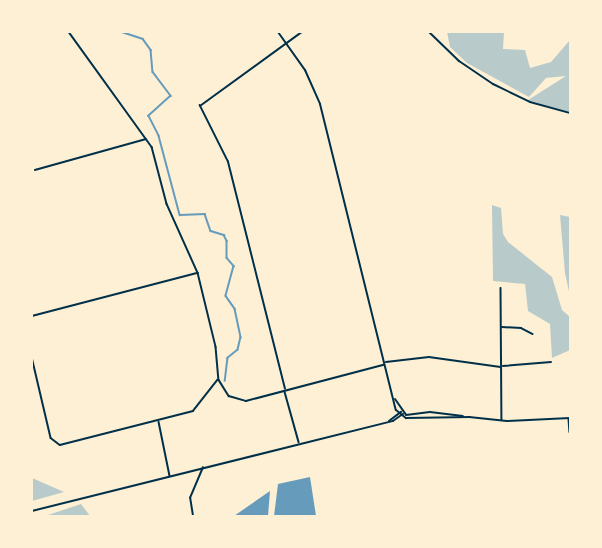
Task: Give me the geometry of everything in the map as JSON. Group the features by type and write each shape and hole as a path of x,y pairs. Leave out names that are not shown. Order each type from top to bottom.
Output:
{"street":[{"path":"69,32 147,138 167,204 198,273 216,347 219,380 236,401 386,363 429,357 502,367 551,362"},
{"path":"278,32 305,70 320,104 392,389 401,414"},
{"path":"299,443 228,162 200,106 302,32"},
{"path":"429,32 464,65 498,87 536,104 570,113"},
{"path":"35,170 147,138"},
{"path":"32,316 198,273"},
{"path":"501,288 502,421"},
{"path":"501,327 521,328 533,334"},
{"path":"32,357 56,444 159,421 196,409 219,380"},
{"path":"32,511 385,422 401,414 442,414 502,421 570,418 570,432"},
{"path":"159,421 170,476"},
{"path":"193,516 190,498 202,467"}],"shaded area":[{"path":"447,32 504,32 503,49 525,50 530,68 551,62 570,40 570,113 528,100 566,76 546,78 529,97 467,63 450,47"},
{"path":"492,205 501,208 503,234 508,242 552,277 562,310 570,317 570,350 552,358 550,324 528,311 525,284 493,281"},
{"path":"560,215 570,217 570,296 565,273"},
{"path":"32,478 64,492 32,501"},
{"path":"81,504 90,516 45,516"}],"water":[{"path":"310,477 316,516 274,516 278,484"},
{"path":"270,491 268,516 234,516"}],"waterway":[{"path":"122,32 143,39 151,50 153,72 171,96 149,116 159,136 180,215 205,214 211,231 224,235 227,241 227,258 234,266 226,296 235,309 241,337 238,350 228,358 225,381"}]}
